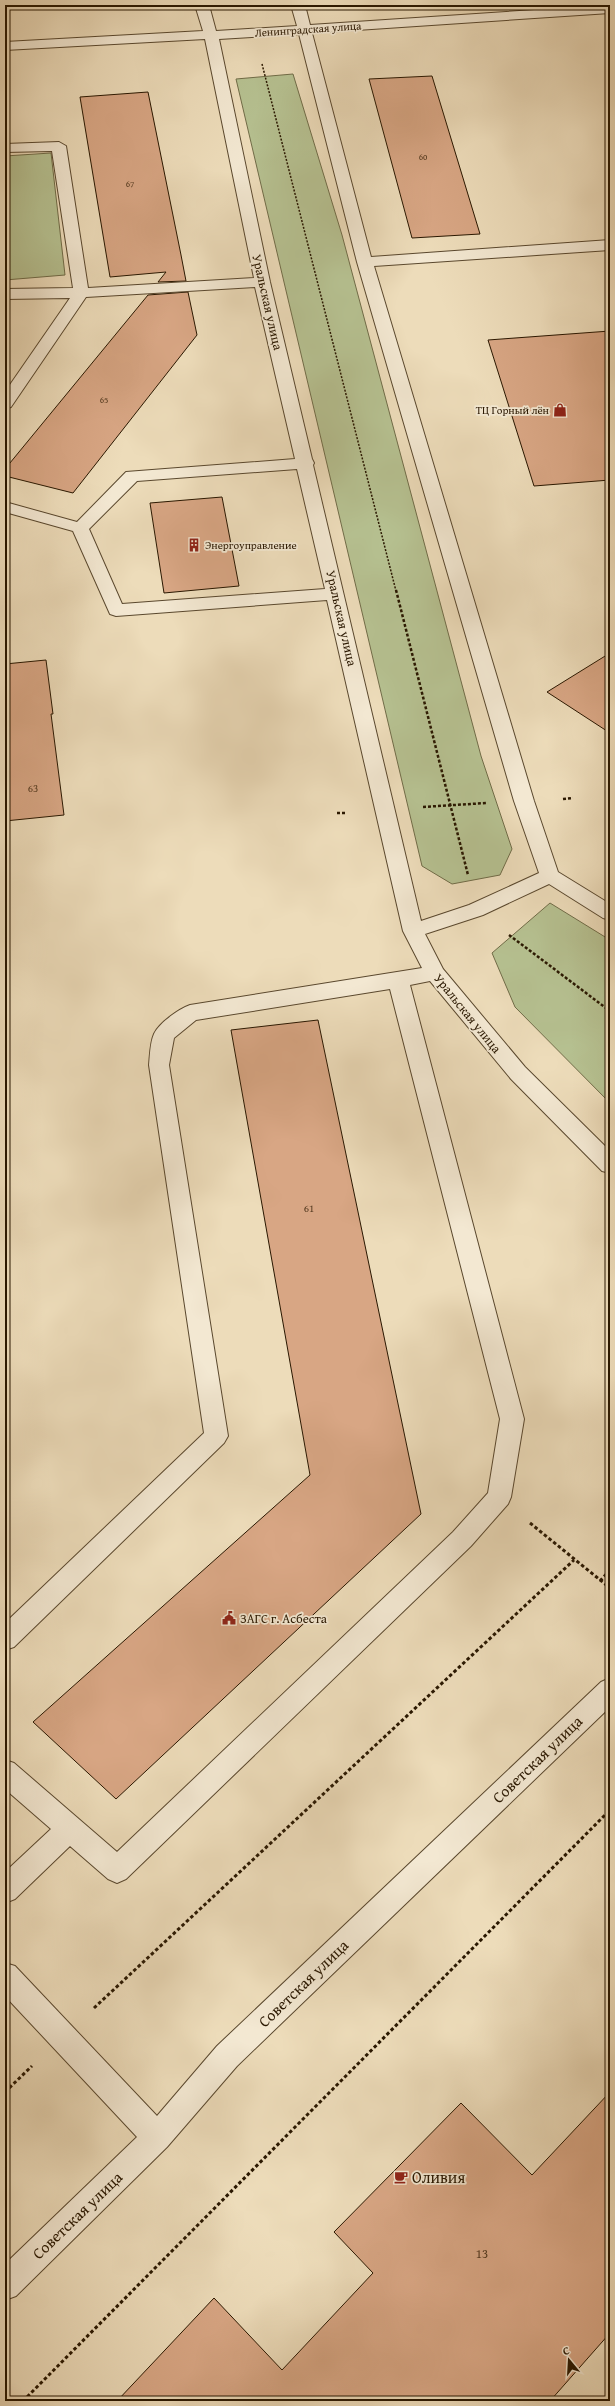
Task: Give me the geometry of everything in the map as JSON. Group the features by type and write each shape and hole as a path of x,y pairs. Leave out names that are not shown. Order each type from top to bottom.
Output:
{"street":[{"name":"Уральская улица","path":"202,5 211,35 262,282 306,463 413,931 435,973 518,1074 610,1165"},
{"path":"298,5 303,30 365,262 524,801 550,876 610,913"},
{"name":"Ленинградская улица","path":"5,46 303,30 610,8"},
{"path":"5,148 59,146 81,293 5,404"},
{"path":"365,262 610,245"},
{"path":"5,294 81,293 262,282"},
{"path":"80,528 132,476 306,463"},
{"path":"5,507 80,528"},
{"path":"80,528 116,610 336,594"},
{"path":"413,931 476,910 550,876"},
{"path":"5,1639 216,1436 159,1065 164,1036 190,1013 435,973"},
{"path":"5,1772 117,1870 462,1539 500,1497 512,1419 398,980"},
{"name":"Советская улица","path":"5,2285 157,2137 227,2056 610,1690"},
{"path":"5,1890 70,1829"},
{"path":"5,1976 157,2137"}],"path":[{"path":"256,32 264,75 476,910 610,1011"},
{"path":"337,814 573,798"},
{"path":"500,1497 574,1560 610,1588"},
{"path":"5,2092 62,2037 142,1965 574,1560"},
{"path":"600,1581 610,1570"},
{"path":"23,2401 610,1810"}],"green space":[{"path":"293,74 342,235 481,756 512,849 500,875 452,884 422,866 236,79"},
{"path":"51,153 65,275 5,280 5,156"},
{"path":"550,903 610,940 610,1103 515,1007 492,953"}],"building":[{"path":"432,76 480,234 412,238 369,79"},
{"path":"148,92 186,281 158,282 166,272 110,277 80,97"},
{"path":"188,292 197,335 73,493 5,476 5,469 148,295"},
{"name":"ТЦ Горный лён","path":"610,331 610,480 534,486 488,340"},
{"name":"Энергоуправление","path":"222,497 239,586 164,593 150,503"},
{"path":"610,653 610,733 547,692"},
{"path":"46,660 53,714 51,714 64,815 5,821 5,664"},
{"name":"ЗАГС г. Асбеста","path":"318,1020 421,1514 116,1799 33,1722 310,1475 231,1030"},
{"path":"610,2092 610,2333 550,2401 117,2401 214,2298 282,2370 373,2273 334,2232 461,2103 532,2175"}],"place":[{"name":"ТЦ Горный лён","path":"560,410"},
{"name":"Энергоуправление","path":"194,545"},
{"name":"ЗАГС г. Асбеста","path":"229,1618"},
{"name":"Оливия","path":"401,2177"}]}
